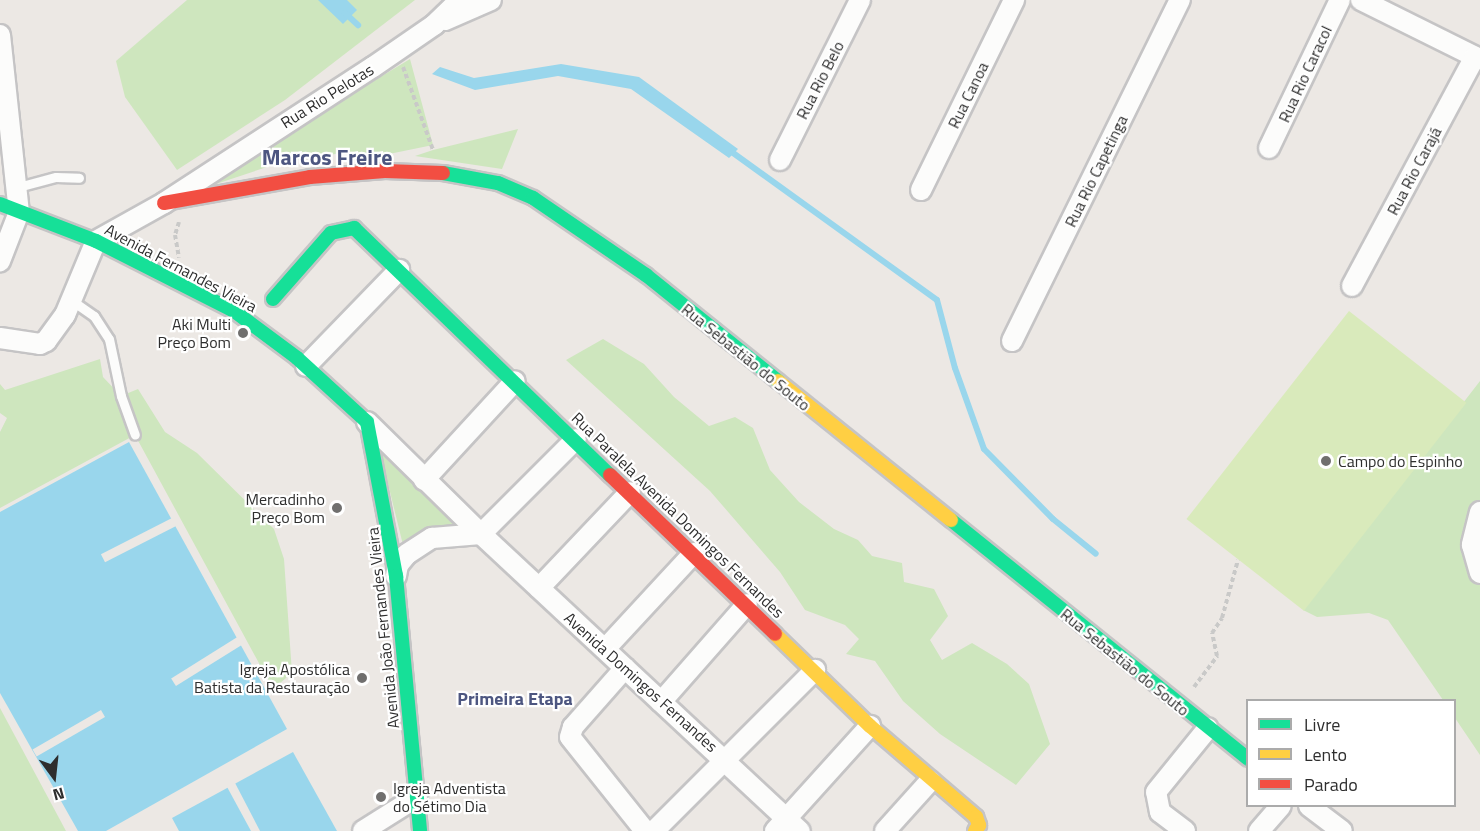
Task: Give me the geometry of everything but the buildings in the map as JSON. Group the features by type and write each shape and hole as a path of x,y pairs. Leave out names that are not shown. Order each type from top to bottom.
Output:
{"street":[{"name":"Rua Rio Pelotas","path":"96,241 164,203 373,67 434,25 460,0"},
{"name":"Rua Rio Pelotas","path":"434,25 491,0"},
{"name":"Rua Rio Belo","path":"780,160 860,0"},
{"name":"Rua Canoa","path":"921,190 1014,0"},
{"name":"Rua Rio Capetinga","path":"1012,341 1180,0"},
{"name":"Rua Rio Caracol","path":"1269,148 1340,0"},
{"path":"1361,0 1477,58"},
{"path":"0,35 19,212 0,261"},
{"name":"Rua Rio Carajá","path":"1352,286 1477,58"},
{"name":"Rua Sebastião do Souto","path":"164,203 310,177 385,171 442,173 498,183 533,198 636,268 1179,706 1246,757"},
{"name":"Avenida Fernandes Vieira","path":"0,204 96,241 234,310 306,366 367,422"},
{"name":"Rua Paralela Avenida Domingos Fernandes","path":"273,299 331,233 347,226 354,228 747,604 870,726 930,781 976,817 977,828"},
{"path":"0,338 40,344 54,335 96,241"},
{"path":"306,366 399,270"},
{"path":"424,480 515,381"},
{"name":"Avenida Domingos Fernandes","path":"367,422 481,534 661,702 727,760 787,827"},
{"name":"Avenida João Fernandes Vieira","path":"367,422 396,576 420,831"},
{"path":"396,576 398,565 407,554 432,538 481,534 576,439"},
{"path":"539,588 630,492"},
{"path":"1480,512 1472,545 1480,573"},
{"path":"605,649 694,553"},
{"path":"661,702 747,604"},
{"path":"626,668 573,727 570,737 645,831"},
{"path":"654,831 815,670"},
{"path":"787,827 870,726"},
{"path":"1185,831 1160,812 1155,799 1156,792 1208,728"},
{"path":"885,831 930,781"},
{"path":"363,831 417,797"},
{"path":"1259,831 1280,807"},
{"path":"1310,807 1342,831"}],"lane":[{"path":"18,187 56,177 79,178"},
{"path":"71,300 94,316 109,339 121,396 135,435"}],"path":[{"path":"397,50 442,173"},
{"path":"173,268 179,254 175,235 183,214"},
{"path":"1179,706 1217,656 1212,633 1222,618 1238,560"}],"green space":[{"path":"187,0 415,0 285,100 177,170 125,97 116,61"},
{"path":"410,59 433,145 389,154 341,153 276,164 189,193"},
{"path":"518,129 502,169 415,156 433,150"},
{"name":"Campo do Espinho","path":"1349,311 1466,403 1304,611 1186,519"},
{"path":"603,339 644,364 674,397 709,426 735,417 753,428 770,470 799,502 834,529 858,540 872,556 902,563 904,582 934,589 948,616 930,640 942,660 972,643 1007,664 1029,684 1050,744 1016,785 940,734 903,701 875,661 846,654 859,639 845,625 805,610 780,572 710,491 566,360"},
{"path":"100,359 103,377 121,396 138,389 165,432 197,453 274,529 284,559 292,673 273,689 135,435 0,508 0,432 7,418 0,413 0,384 5,390"},
{"path":"1480,381 1480,755 1456,719 1456,699 1442,699 1388,620 1369,613 1317,617 1303,610"},
{"path":"381,455 387,455 467,530 427,530 403,545"},
{"path":"0,708 66,831 0,831"}],"water":[{"path":"318,0 347,0 357,10 343,24"},
{"path":"561,64 639,77 738,149 729,158 631,89 558,76 475,90 432,74 440,67 474,78"},
{"path":"129,442 287,729 106,831 78,831 0,693 0,512"},
{"path":"293,752 337,831 179,831 172,818"}],"pier":[{"path":"174,517 178,525 105,562 101,554"},
{"path":"239,636 244,644 176,686 171,678"},
{"path":"101,710 105,717 37,756 33,750"},
{"path":"234,781 260,831 251,831 226,785"}],"waterway":[{"path":"345,13 358,25"},
{"path":"729,150 937,300 955,368 984,449 1053,519 1096,554"}],"traffic: fast":[{"path":"443,173 498,183 533,198 646,275 778,381"},
{"path":"0,204 96,241 234,311 297,358 367,422 396,576 420,831"},
{"path":"273,299 331,233 354,228 610,475"},
{"path":"951,520 1246,757"}],"traffic: slow":[{"path":"778,381 951,520"},
{"path":"775,634 870,726 976,817 979,825 975,831"}],"traffic: jam":[{"path":"164,203 310,177 385,171 443,173"},
{"path":"610,475 775,634"}],"place":[{"name":"Aki Multi Preço Bom","path":"243,333"},
{"name":"Campo do Espinho","path":"1326,461"},
{"name":"Mercadinho Preço Bom","path":"337,508"},
{"name":"Igreja Apostólica Batista da Restauração","path":"362,678"},
{"name":"Igreja Adventista do Sétimo Dia","path":"381,797"}],"district":[{"name":"Marcos Freire","path":"327,158"},
{"name":"Primeira Etapa","path":"515,699"}]}
